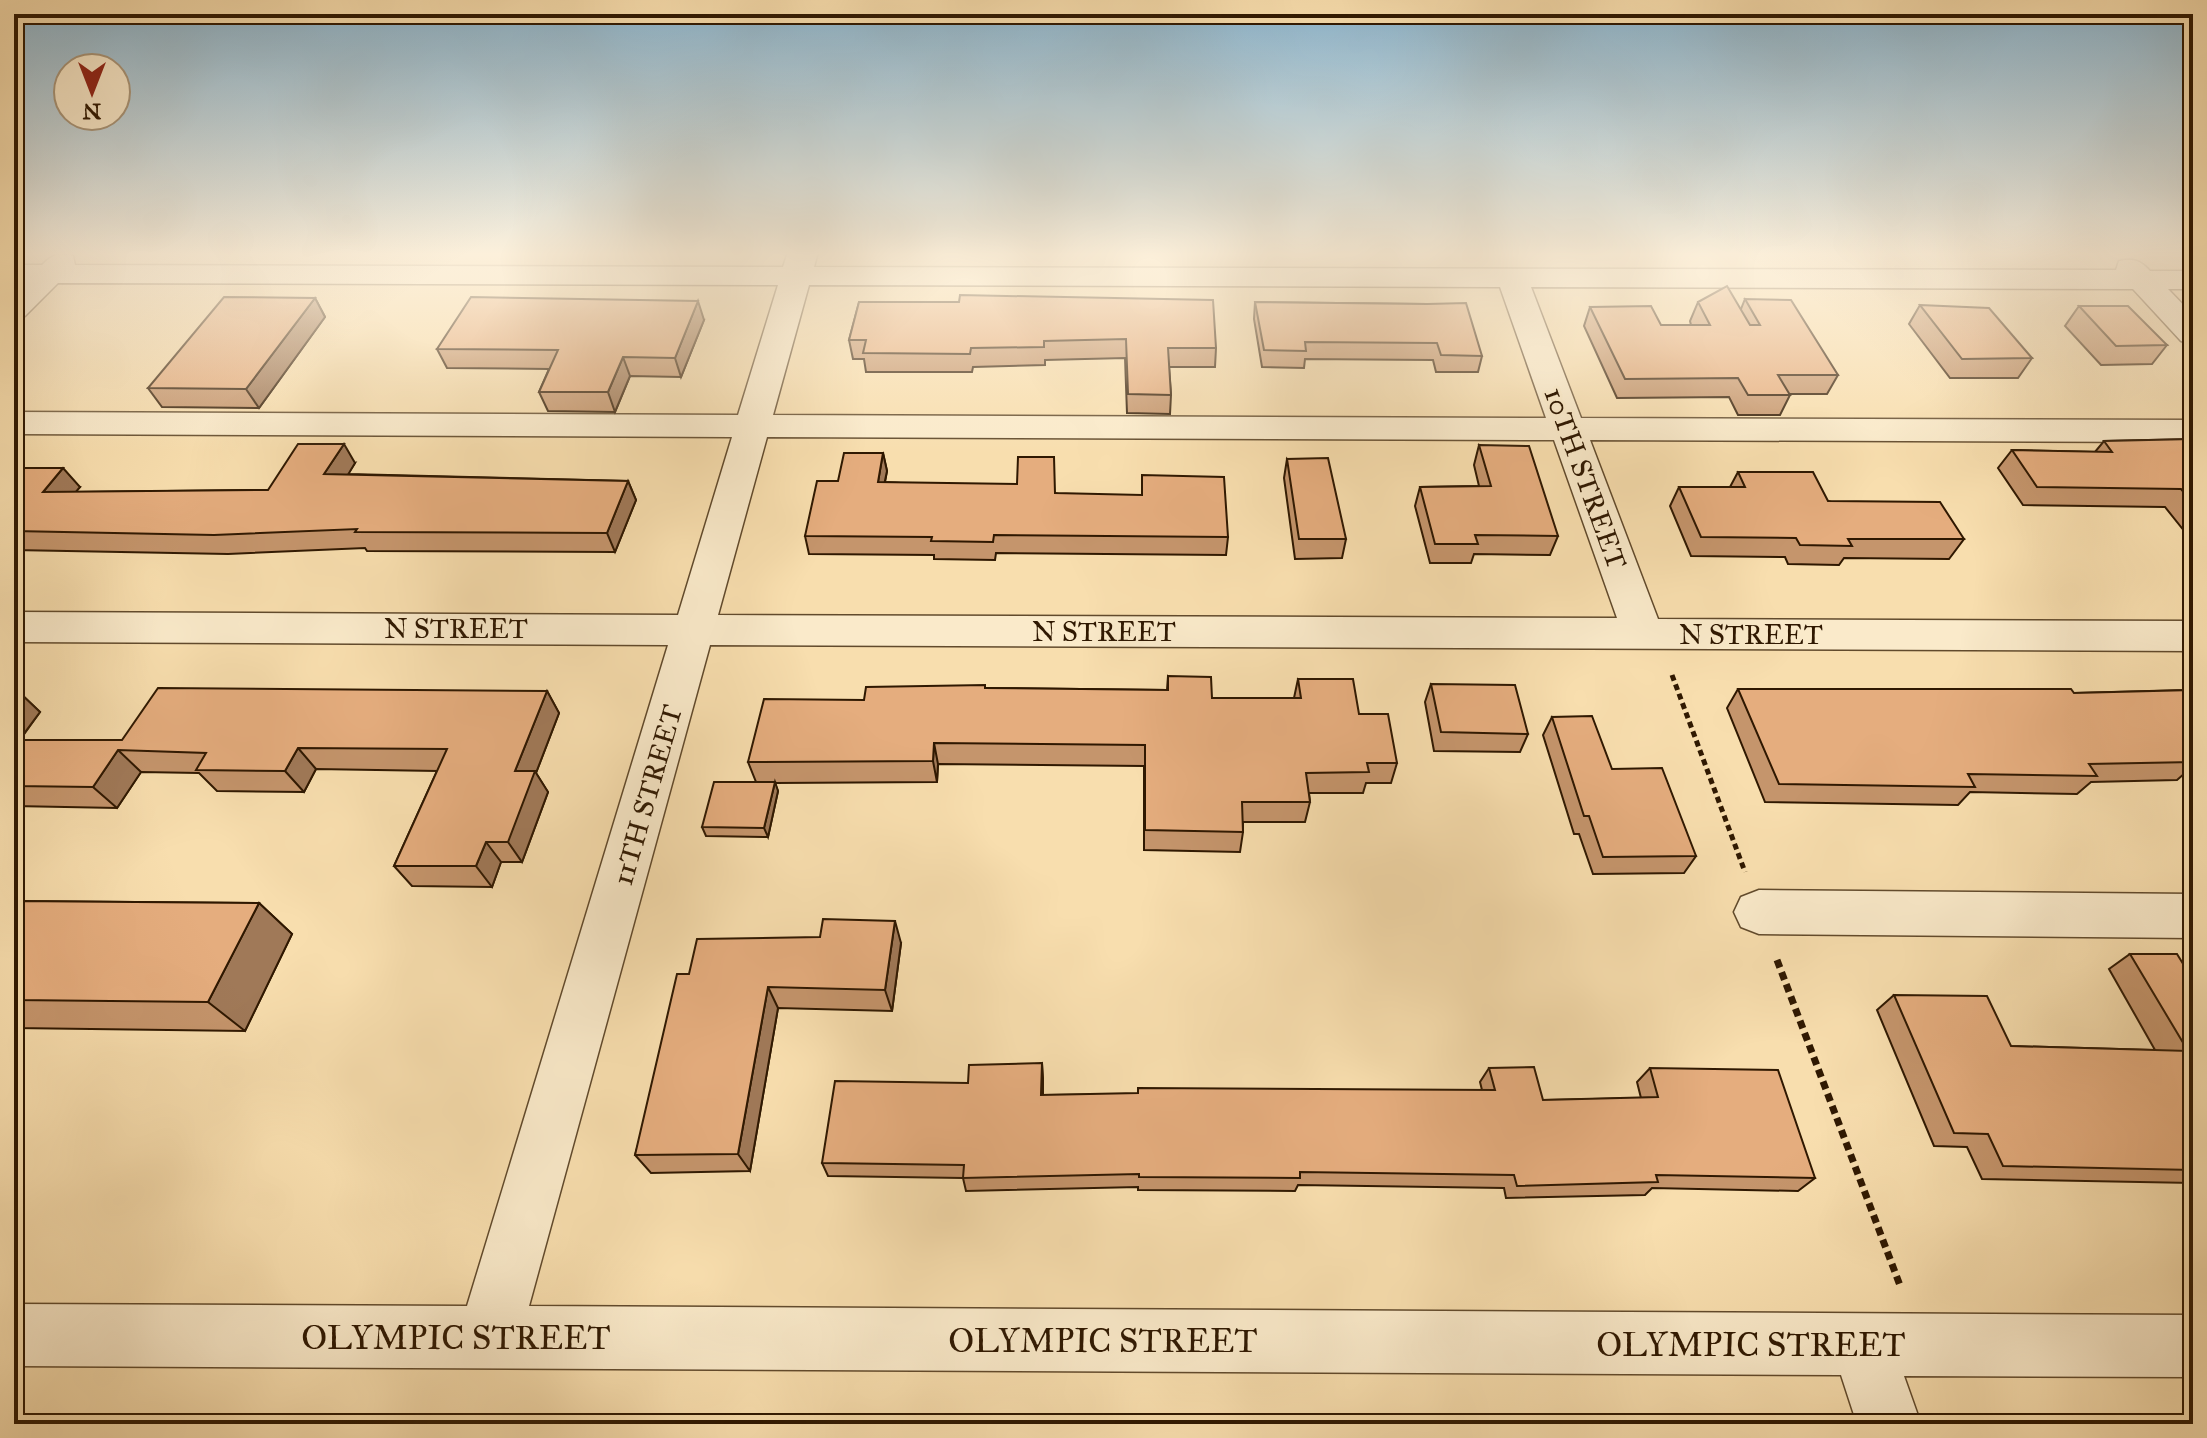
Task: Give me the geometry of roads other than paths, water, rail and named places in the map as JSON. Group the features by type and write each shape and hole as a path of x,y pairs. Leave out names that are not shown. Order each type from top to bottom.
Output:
{"street":[{"name":"11TH STREET","path":"489,1337 785,319"},
{"name":"10TH STREET","path":"1527,319 1567,429 1650,634"},
{"path":"2179,319 2193,334"},
{"path":"14,423 2193,431"},
{"name":"N STREET","path":"14,627 2193,636"},
{"path":"1759,912 2193,916"},
{"name":"OLYMPIC STREET","path":"14,1335 2193,1346"},
{"path":"1862,1345 1889,1424"}]}
